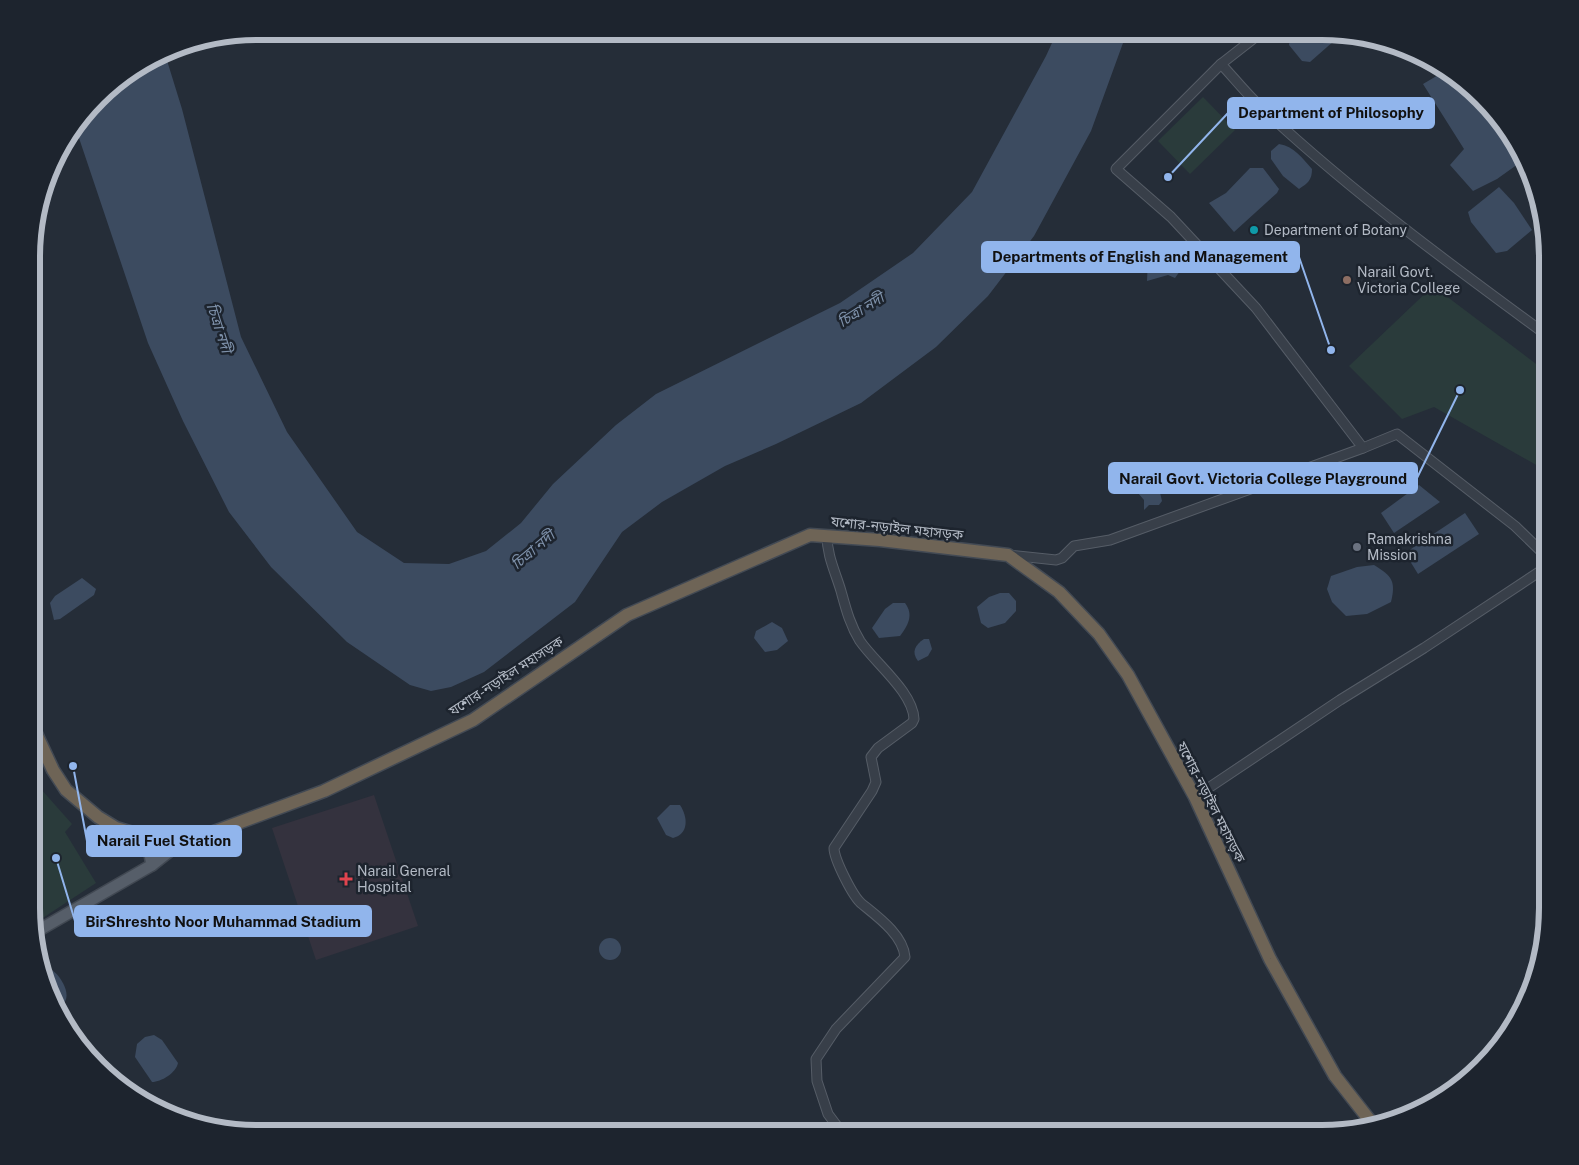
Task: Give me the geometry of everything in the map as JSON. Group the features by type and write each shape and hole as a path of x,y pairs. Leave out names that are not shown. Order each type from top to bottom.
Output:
{"highway":[{"name":"যশোর-নড়াইল মহাসড়ক","path":"176,846 331,788 473,720 627,615 810,535 942,546 1008,556 1059,592 1099,634 1128,675 1195,798 1270,959 1335,1076 1369,1120"},
{"path":"40,742 53,770 66,790 110,824 147,838 176,846"}],"main road":[{"path":"147,838 152,865"},
{"path":"41,929 152,865 176,846"}],"street":[{"path":"1252,40 1221,64 1116,169 1171,217 1256,308 1362,448"},
{"path":"1221,64 1264,110 1344,179 1452,266 1539,329"},
{"path":"1008,556 1056,560 1062,558 1074,546 1110,540 1397,434 1515,526 1539,549"},
{"path":"827,535 827,551 847,615 860,640 894,680 906,699 914,719 878,748 871,757 876,782 834,848 838,861 858,900 880,918 904,949 905,957 836,1029 816,1059 817,1080 828,1114 836,1125"},
{"path":"1195,798 1340,700 1424,648 1539,572"}],"shaded area":[{"path":"1203,97 1235,130 1190,174 1158,141"},
{"path":"1433,286 1539,366 1539,465 1538,466 1434,407 1402,419 1349,366"},
{"path":"40,788 72,824 65,832 96,883 40,920"},
{"name":"Narail General Hospital","path":"374,795 418,926 316,960 272,828"}],"water":[{"name":"চিত্রা নদী","path":"1053,40 1124,40 1091,131 1034,236 988,296 936,347 861,403 725,466 662,502 622,532 575,602 484,672 451,687 431,691 410,685 347,642 271,567 229,512 183,421 148,343 78,134 94,114 114,94 148,69 167,60 182,109 241,337 287,432 357,532 404,563 449,564 486,551 521,523 553,484 616,425 656,394 840,303 913,253 972,192"},
{"path":"1290,40 1335,40 1310,62 1302,61 1289,45"},
{"path":"1439,75 1465,94 1494,125 1518,164 1497,179 1473,191 1450,165 1464,149 1423,84"},
{"path":"1279,144 1293,150 1312,169 1309,181 1299,189 1283,176 1271,159 1271,151"},
{"path":"1250,168 1263,168 1279,189 1277,193 1234,232 1209,203 1226,193"},
{"path":"1499,187 1514,203 1532,230 1507,251 1496,253 1471,222 1468,212"},
{"path":"1184,246 1188,254 1185,264 1175,278 1168,275 1147,281 1148,258 1162,251"},
{"path":"1156,476 1162,501 1159,505 1149,505 1144,510 1144,500 1138,493 1136,482 1144,482"},
{"path":"1419,485 1440,502 1394,533 1381,513"},
{"path":"1465,513 1479,534 1418,574 1405,553"},
{"path":"1374,565 1389,576 1393,584 1391,602 1367,614 1346,616 1332,602 1327,589 1331,576 1357,567"},
{"path":"82,578 96,589 94,595 60,619 54,620 50,603 55,596"},
{"path":"1000,593 1009,593 1016,601 1016,611 1005,623 988,628 981,623 977,607 989,597"},
{"path":"893,603 905,603 908,607 909,620 900,636 879,638 872,628 885,609"},
{"path":"772,622 782,628 788,641 777,650 765,652 754,638 756,631"},
{"path":"924,639 929,639 932,649 928,656 918,661 914,652 918,644"},
{"path":"670,805 680,805 686,820 682,833 673,838 666,835 657,818"},
{"path":"610,938 618,941 621,949 618,957 610,960 602,957 599,949 602,941"},
{"path":"49,970 60,978 66,990 67,996 62,1003 52,978"},
{"path":"154,1035 162,1040 178,1063 177,1067 168,1076 152,1082 135,1057 137,1044 145,1037"}],"place":[{"name":"Department of Philosophy","path":"1168,177"},
{"name":"Department of Botany","path":"1254,230"},
{"name":"Narail Govt. Victoria College","path":"1347,280"},
{"name":"Departments of English and Management","path":"1331,350"},
{"name":"Narail Govt. Victoria College Playground","path":"1460,390"},
{"name":"Ramakrishna Mission","path":"1357,547"},
{"name":"Narail Fuel Station","path":"73,766"},
{"name":"BirShreshto Noor Muhammad Stadium","path":"56,858"},
{"name":"Narail General Hospital","path":"346,879"}]}
